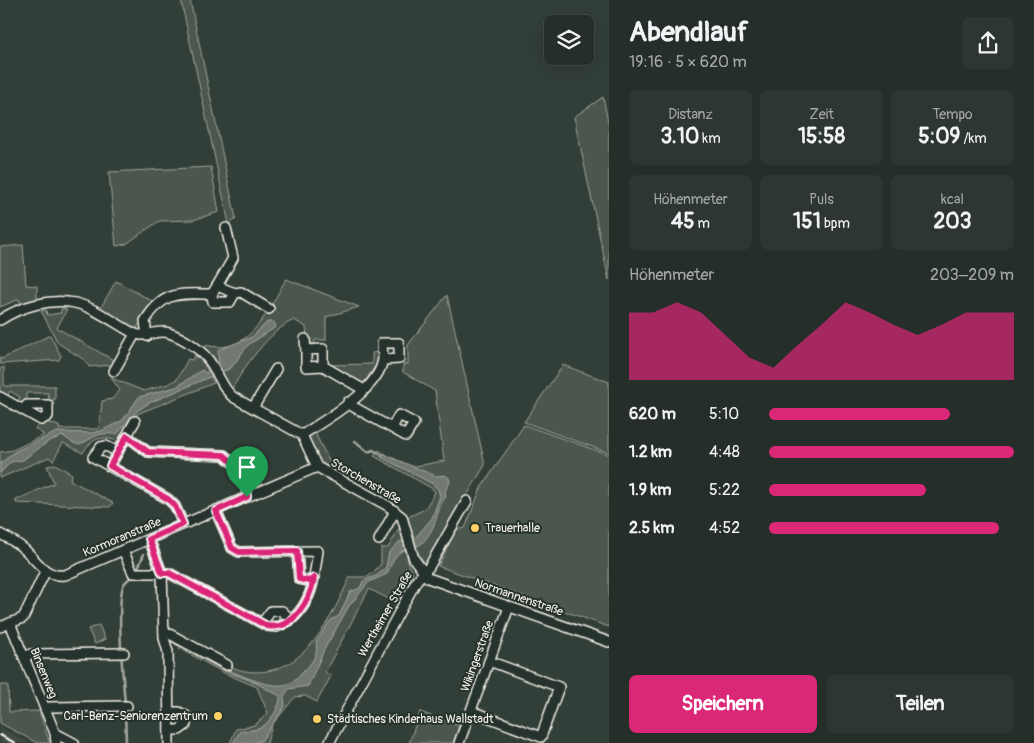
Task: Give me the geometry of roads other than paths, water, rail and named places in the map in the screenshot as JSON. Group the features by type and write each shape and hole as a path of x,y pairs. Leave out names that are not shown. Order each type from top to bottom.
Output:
{"street":[{"path":"226,228 233,258 215,290 213,302 230,302 235,293"},
{"path":"147,336 146,322 160,300 178,294 215,290 241,292 269,308"},
{"path":"0,320 36,304 55,302 76,304 96,312 135,334 147,336 158,332 170,333 203,353 212,364 226,390 253,408 302,435 364,390 374,379 383,360"},
{"path":"114,371 135,334"},
{"path":"305,339 306,367 322,366 364,390"},
{"path":"306,350 323,349 322,366"},
{"path":"253,408 276,369"},
{"path":"0,397 23,409"},
{"path":"348,402 392,428"},
{"path":"110,466 135,421"},
{"name":"Storchenstraße","path":"302,435 317,468 395,511 402,517 411,551 423,573"},
{"path":"127,436 148,452 224,455 234,464 245,464 247,497"},
{"path":"118,452 106,446 101,446 96,450 93,457 168,499 175,506 183,524"},
{"name":"Kormoranstraße","path":"45,572 56,576 65,575 317,468"},
{"name":"Wertheimer Straße","path":"329,743 402,607 467,501"},
{"path":"123,550 132,573 169,573 262,622 278,627 291,620 303,606 312,590 318,551 239,552 232,548 216,511"},
{"path":"380,540 395,511"},
{"path":"0,534 20,545 45,572 22,618 0,627"},
{"path":"149,539 162,573 164,632 168,652 169,743"},
{"path":"297,551 299,579 309,581 314,578"},
{"name":"Normannenstraße","path":"423,573 435,581 609,642"},
{"name":"Wikingerstraße","path":"460,743 509,607"},
{"path":"262,622 271,611 282,611 291,620"},
{"name":"Binsenweg","path":"10,623 55,733 56,743"},
{"path":"164,632 227,665"},
{"path":"24,657 31,654 124,653"},
{"path":"471,711 542,736 559,687 489,661"},
{"path":"45,709 50,707 127,706"},
{"path":"169,712 179,712 186,716 186,725 180,730 169,730"},
{"path":"55,733 74,743"}],"waterway":[{"path":"355,441 368,452 373,450 382,455"},
{"path":"137,570 144,554"},
{"path":"125,704 120,610 123,586 134,575"},
{"path":"169,639 178,645"},
{"path":"125,708 126,743"}],"railway":[{"path":"0,735 15,743"}],"place":[{"name":"Trauerhalle","path":"475,528"},
{"name":"Carl-Benz-Seniorenzentrum","path":"218,716"},
{"name":"Städtisches Kinderhaus Wallstadt","path":"317,719"}]}
